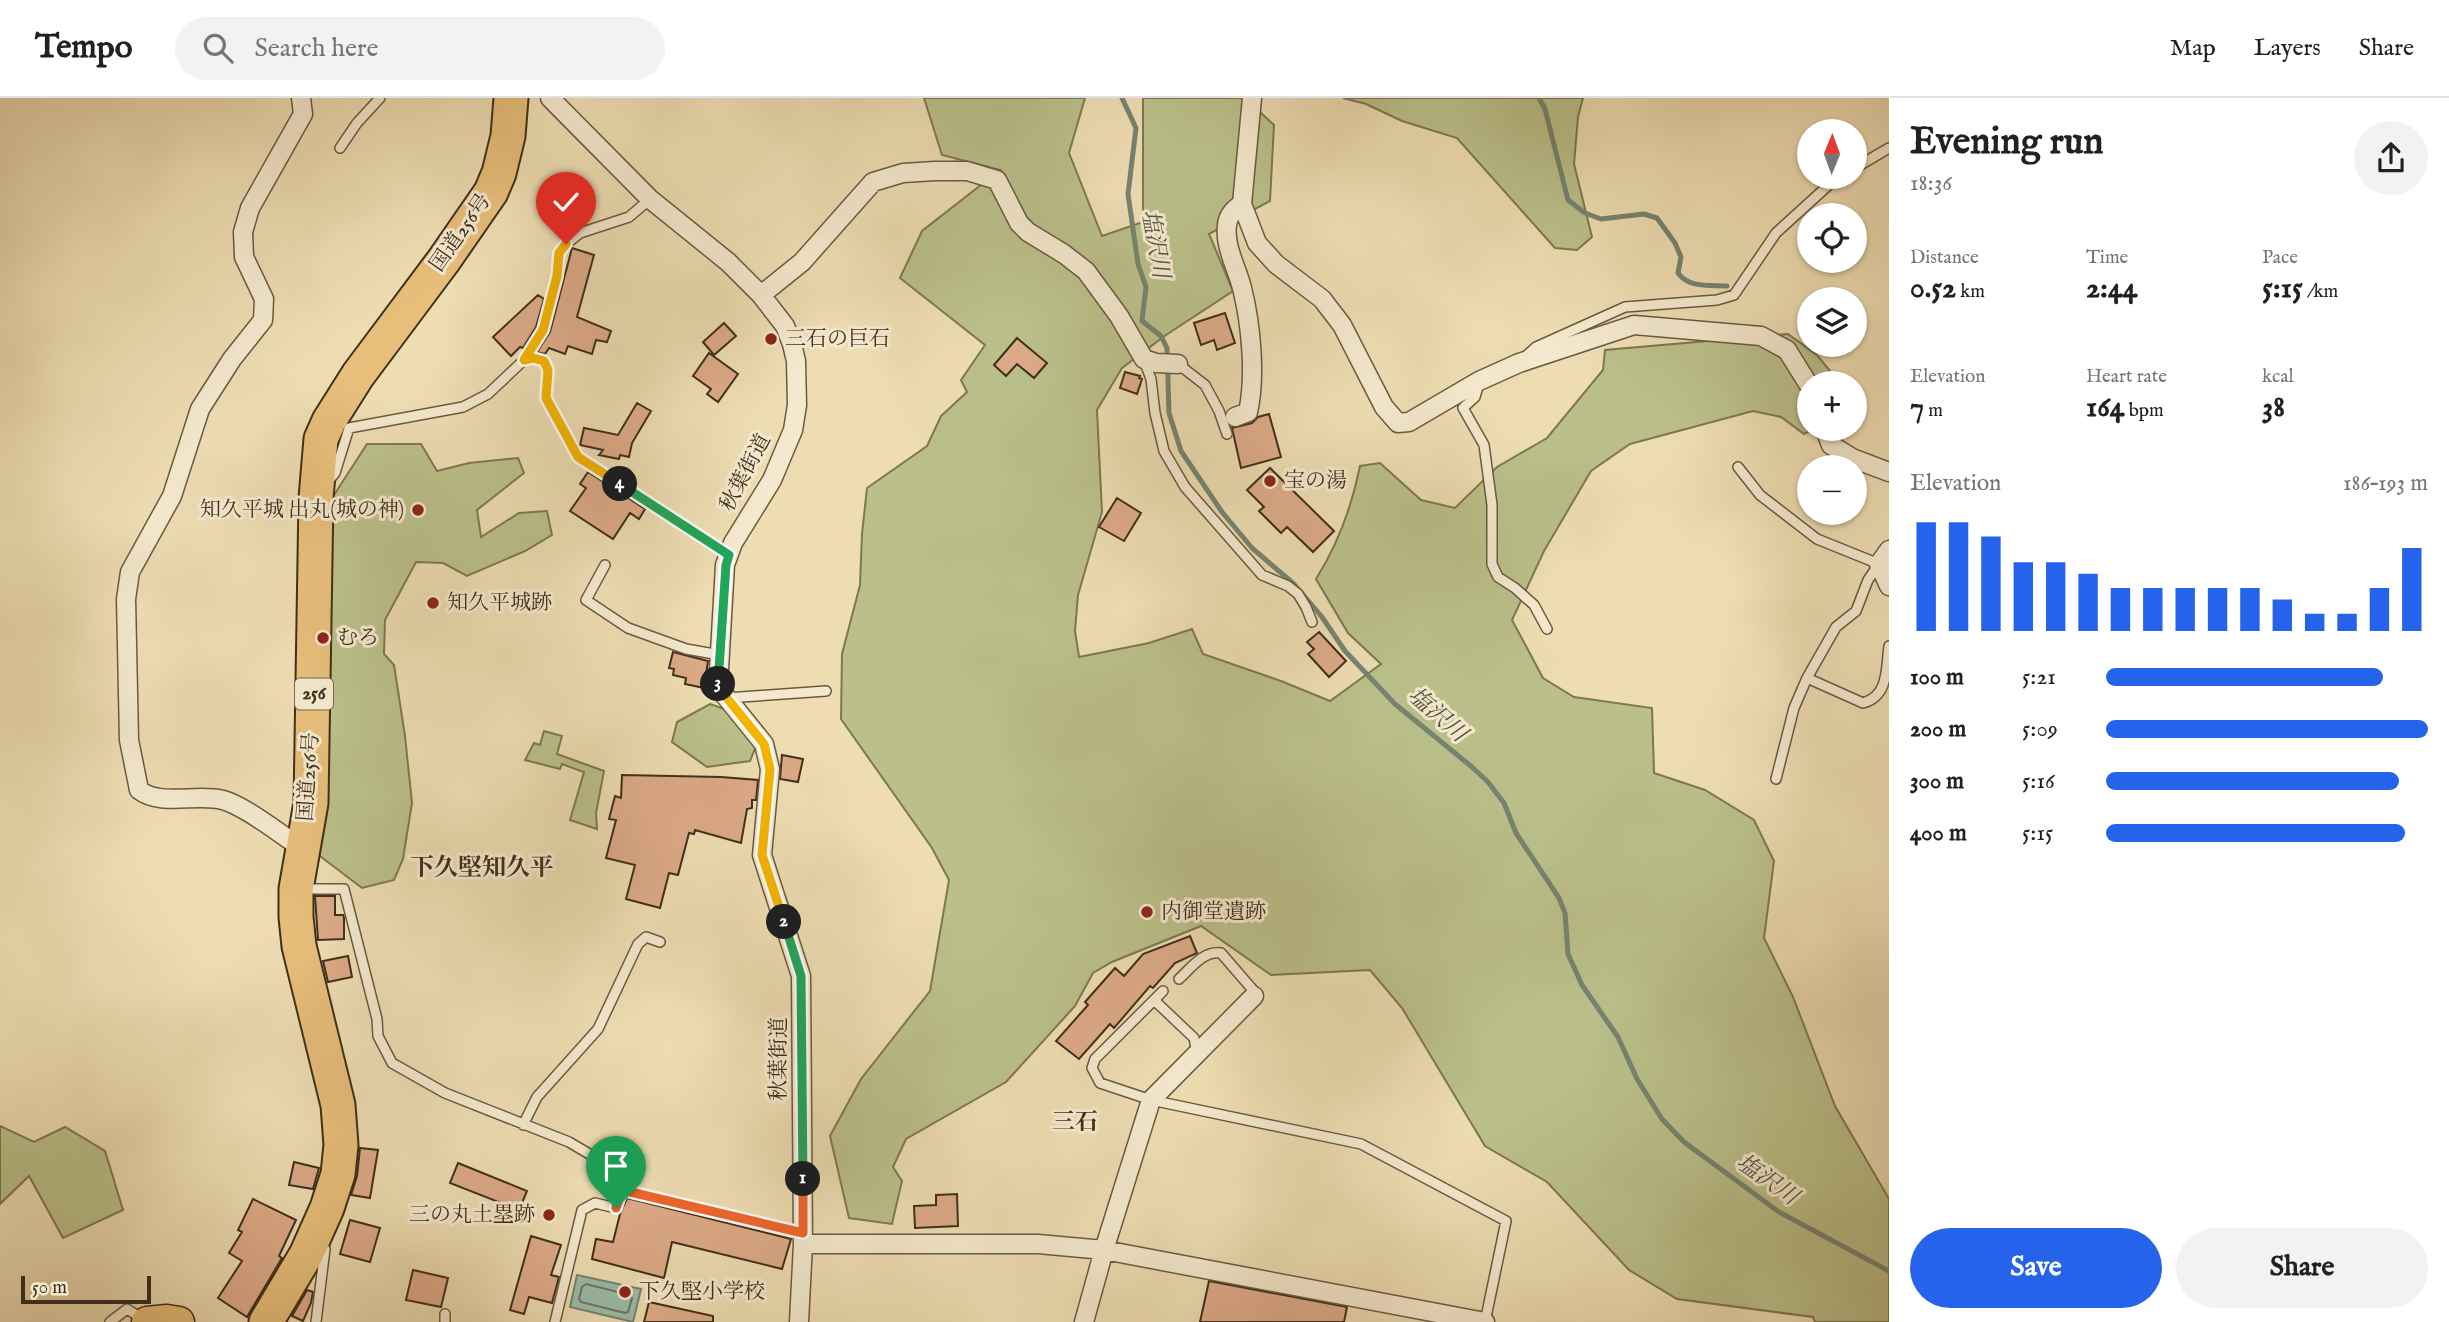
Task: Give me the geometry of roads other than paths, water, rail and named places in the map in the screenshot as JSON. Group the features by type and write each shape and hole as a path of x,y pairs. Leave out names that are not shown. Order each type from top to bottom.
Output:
{"highway":[{"name":"国道256号","path":"266,1322 331,1212 341,1145 338,1105 299,946 296,889 311,803 316,498 321,439 329,421 388,332 491,192 499,173 508,136 511,98"}],"main road":[{"path":"147,1322 179,1322"}],"street":[{"path":"301,98 303,114 250,208 243,232 244,257 264,299 263,320 232,359 200,409 172,496 130,572 125,599 130,740 139,790 148,797 225,800 302,848"},
{"name":"秋葉街道","path":"550,98 650,199 728,262 761,295 785,326 796,361 797,405 793,430 772,480 733,543 726,565 718,687 764,744 770,769 762,855 801,976 803,1239 799,1322"},
{"path":"1252,98 1242,204 1257,243 1276,264 1322,299 1342,325 1384,407 1398,423 1409,422 1479,381 1519,363 1634,325 1760,336 1787,350 1800,371"},
{"path":"761,295 802,262 873,182 903,173 967,172 997,180 1028,232 1086,271 1150,361 1178,364"},
{"path":"1235,416 1248,412 1252,393 1252,364 1242,289 1227,240 1226,224 1232,211 1242,204"},
{"path":"1830,441 1831,445 1852,458 1889,472"},
{"path":"1884,557 1889,586"},
{"path":"1084,1322 1151,1100 1254,996"},
{"path":"803,1239 1038,1244 1104,1250 1485,1322"}],"lane":[{"path":"340,148 357,123 380,98"},
{"path":"1867,161 1889,148"},
{"path":"1519,363 1536,347 1625,307 1717,300 1734,295 1776,233 1824,189"},
{"path":"316,498 335,473 349,428 463,407 488,394 524,360 543,330 557,276 559,253 566,244 580,233 629,216 650,199"},
{"path":"524,360 533,358 544,361 548,370 546,398 578,457 729,555"},
{"path":"1150,361 1155,413 1164,451 1185,487 1262,575 1288,586 1298,594 1312,622"},
{"path":"1178,364 1205,385 1219,411 1227,434"},
{"path":"1479,381 1475,397 1463,408 1484,445 1492,505 1492,564 1498,577 1516,588 1534,606 1546,629"},
{"path":"1738,467 1760,495 1817,539 1884,557 1868,580 1856,611 1836,626 1807,678 1794,708 1776,779"},
{"path":"605,565 586,600 628,628 686,649 720,655"},
{"path":"1807,678 1863,703 1871,701 1882,690 1889,646"},
{"path":"727,698 826,691"},
{"path":"296,889 344,889 377,1019 378,1036 392,1063 445,1093 569,1142 591,1155 622,1190 803,1239"},
{"path":"523,1125 537,1097 597,1029 638,944 646,937 660,942"},
{"path":"1179,979 1213,951 1221,953 1253,990 1254,996"},
{"path":"1163,991 1095,1059 1092,1068 1100,1083 1151,1100 1361,1144 1506,1220 1485,1322"},
{"path":"1154,1000 1194,1038 1197,1053"},
{"path":"555,1322 582,1210 595,1203 616,1208 622,1190"},
{"path":"316,1322 323,1256 328,1239"},
{"path":"110,1322 127,1309 147,1322"}],"water":[{"path":"577,1275 641,1289 633,1322 570,1307"}],"waterway":[{"name":"塩沢川","path":"1122,98 1136,128 1128,194 1138,264 1146,287 1142,321 1161,336 1167,348 1169,413 1181,451 1222,512 1252,548 1294,584 1322,617 1345,651 1395,704 1488,782 1504,803 1516,833 1559,898 1565,913 1568,954 1582,985 1618,1037 1637,1079 1662,1119 1684,1142 1779,1212 1889,1271"},
{"path":"1539,98 1545,109 1568,200 1585,213 1601,219 1644,214 1657,218 1675,243 1681,257 1678,273 1682,278 1700,285 1727,286"}],"place":[{"name":"三石の巨石","path":"771,339"},
{"name":"宝の湯","path":"1270,481"},
{"name":"知久平城 出丸(城の神)","path":"418,510"},
{"name":"知久平城跡","path":"433,603"},
{"name":"むろ","path":"323,638"},
{"name":"内御堂遺跡","path":"1147,912"},
{"name":"三の丸土塁跡","path":"549,1215"},
{"name":"下久堅小学校","path":"625,1292"}],"district":[{"name":"下久堅知久平","path":"482,868"},
{"name":"三石","path":"1075,1122"}]}
